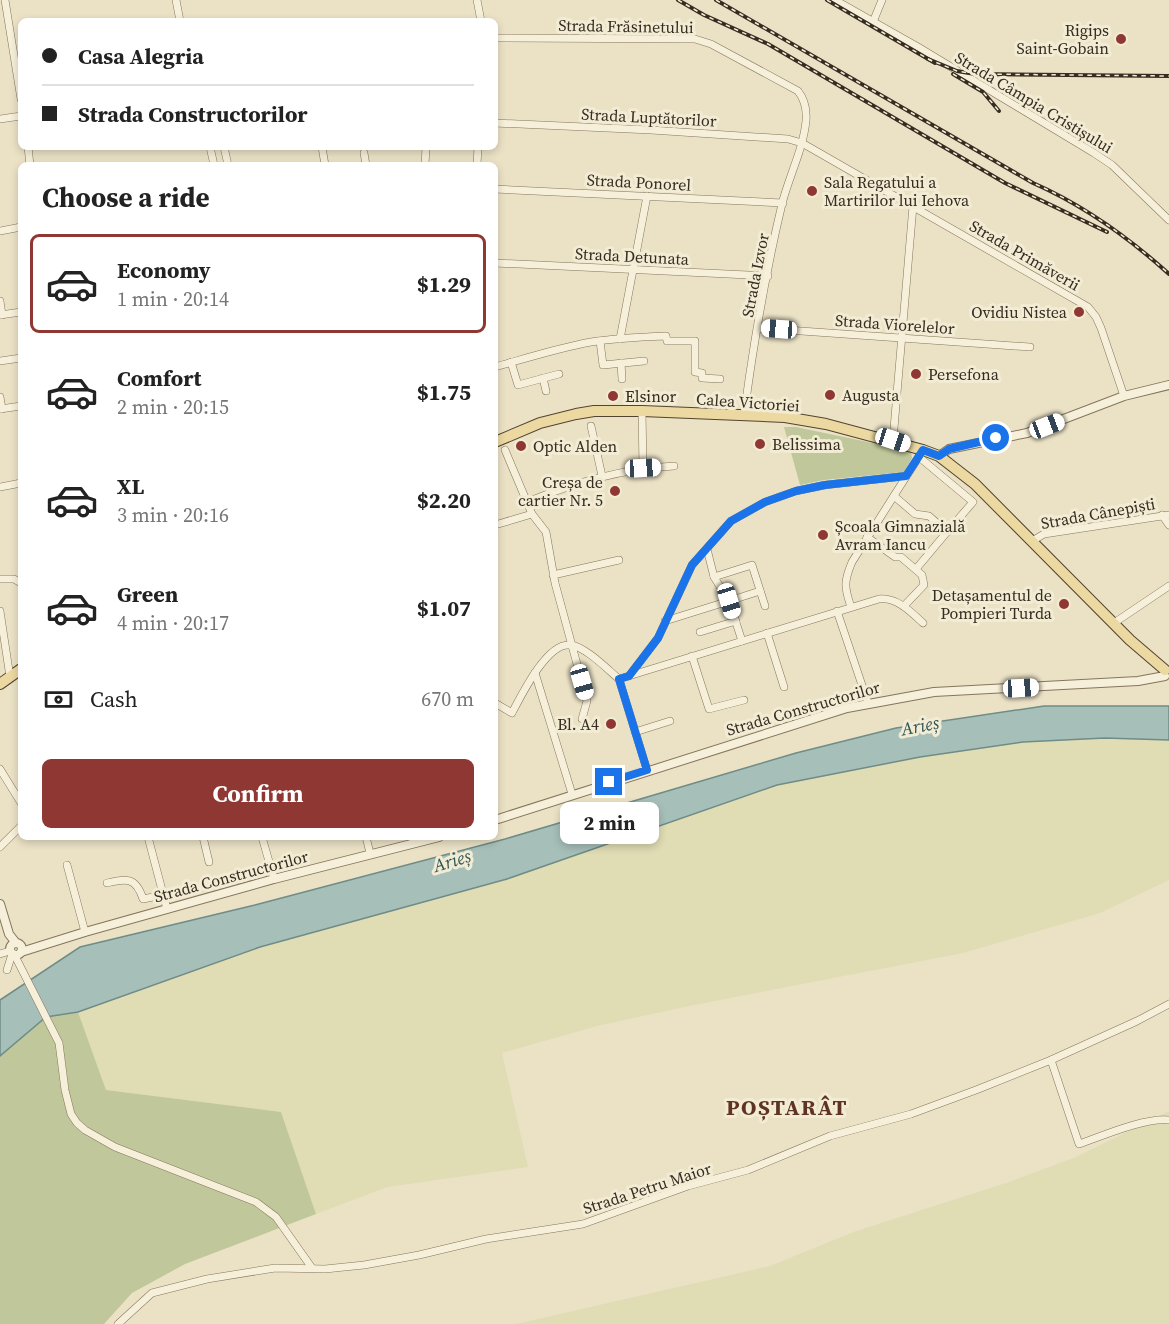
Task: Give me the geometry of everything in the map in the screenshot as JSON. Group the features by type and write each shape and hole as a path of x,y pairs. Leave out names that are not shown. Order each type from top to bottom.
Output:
{"main road":[{"name":"Calea Victoriei","path":"498,440 540,423 576,414 594,411 642,411 795,418 893,440 921,453 939,456 975,484 1147,656 1167,673"},
{"path":"0,684 18,671"}],"street":[{"path":"5,0 18,59"},
{"path":"176,0 179,18"},
{"path":"477,0 480,18"},
{"name":"Strada Câmpia Cristișului","path":"835,0 1094,153 1112,165 1169,220"},
{"path":"873,22 882,0"},
{"name":"Strada Frăsinetului","path":"498,38 695,39 711,44 798,91 806,107 802,143"},
{"path":"0,119 18,116"},
{"name":"Strada Luptătorilor","path":"498,123 651,130 788,139 802,143"},
{"name":"Strada Izvor","path":"744,415 758,328 783,203 802,143"},
{"name":"Strada Primăverii","path":"802,143 1088,307 1101,328 1124,396"},
{"path":"364,153 366,162"},
{"name":"Strada Ponorel","path":"498,189 783,203"},
{"path":"620,339 647,196"},
{"path":"893,440 913,206"},
{"path":"0,231 18,228"},
{"name":"Strada Detunata","path":"498,263 768,276"},
{"path":"0,301 1,315 18,312"},
{"name":"Strada Viorelelor","path":"758,328 1030,346"},
{"path":"498,366 542,353 600,341 666,336 667,341 695,341 695,372 702,373 702,378 720,379"},
{"path":"600,341 603,365 645,361"},
{"path":"0,361 18,358"},
{"path":"511,362 518,385 559,374"},
{"path":"621,363 622,379"},
{"path":"543,378 546,391"},
{"path":"939,456 949,449 962,445 1027,433 1124,396 1169,385"},
{"path":"0,397 1,409 18,406"},
{"path":"642,411 643,468"},
{"path":"591,426 602,476"},
{"path":"505,450 532,514 546,532 554,575 587,701 582,719"},
{"path":"850,607 845,588 846,575 867,537 921,453 973,501 916,569"},
{"path":"527,502 602,476 643,468 674,466"},
{"path":"629,676 658,638 692,565 731,521 771,500 796,491 825,485 906,476"},
{"path":"0,487 18,484"},
{"path":"894,496 915,514 929,516 947,532"},
{"path":"498,524 532,514"},
{"path":"1166,515 1169,525"},
{"name":"Strada Cânepiști","path":"1032,541 1044,534 1166,515"},
{"path":"867,537 895,557 901,557 922,575 924,585 904,606"},
{"path":"706,549 714,577 729,601 742,640"},
{"path":"554,575 619,560"},
{"path":"714,577 752,565 765,606"},
{"path":"0,579 18,581"},
{"path":"1114,623 1169,586"},
{"path":"665,621 760,591"},
{"path":"619,679 884,598 904,606 924,623"},
{"path":"0,611 10,677"},
{"path":"837,611 868,703"},
{"path":"700,632 736,621"},
{"path":"767,633 784,687"},
{"path":"498,705 512,713 538,667 559,648 571,645 583,650 619,679 647,770"},
{"path":"692,656 709,709 744,700"},
{"path":"534,673 572,795"},
{"name":"Strada Constructorilor","path":"498,819 647,770 868,703 934,692 1138,681 1167,673"},
{"path":"635,732 670,721"},
{"path":"0,769 18,798"},
{"path":"0,847 18,829"},
{"path":"149,840 167,909"},
{"path":"204,840 209,862"},
{"path":"263,840 274,879"},
{"path":"367,840 370,853"},
{"name":"Strada Constructorilor","path":"15,949 32,947 414,841"},
{"path":"67,865 85,932"},
{"path":"107,883 123,879 130,880 137,886 143,899 163,895"},
{"path":"0,904 21,969 59,1043 65,1090 71,1114 76,1123 115,1147 261,1206 276,1217 312,1268"},
{"path":"0,954 15,949"},
{"path":"7,970 15,949"},
{"name":"Strada Petru Maior","path":"118,1324 152,1293 239,1272 364,1265 486,1239 583,1224 688,1186 748,1170 830,1136 911,1114 1051,1060 1169,1004"},
{"path":"1051,1060 1079,1144 1122,1128 1161,1119 1169,1120"}],"shaded area":[{"path":"1105,738 1169,740 1169,880 1100,913 963,953 597,1026 502,1053 528,1167 387,1187 316,1214 281,1112 106,1090 78,1012 260,947 507,879 777,785 920,757 1023,742"},
{"path":"1169,1111 1169,1324 516,1324 770,1266 856,1231 1006,1183 1076,1157"}],"green space":[{"path":"784,427 796,427 911,451 912,458 904,472 824,480 800,485"},
{"path":"78,1012 106,1090 281,1112 316,1214 185,1264 132,1293 104,1324 0,1324 0,1056 46,1017"}],"water":[{"name":"Arieș","path":"1044,706 1169,706 1169,740 1105,738 1023,742 920,757 777,785 507,879 260,947 78,1012 46,1017 0,1056 0,1000 80,947 255,905 505,839 796,753 896,728"}],"railway":[{"path":"678,0 704,15 768,44 1005,183 1107,232"},
{"path":"716,0 1033,183 1070,201 1121,235 1169,274"},
{"path":"827,0 935,63"},
{"path":"928,59 957,71 975,74 1169,76"},
{"path":"953,74 983,92 999,111"}],"place":[{"name":"Rigips Saint-Gobain","path":"1121,39"},
{"name":"Sala Regatului a Martirilor lui Iehova","path":"812,191"},
{"name":"Ovidiu Nistea","path":"1079,312"},
{"name":"Persefona","path":"916,374"},
{"name":"Augusta","path":"830,395"},
{"name":"Elsinor","path":"613,396"},
{"name":"Belissima","path":"760,444"},
{"name":"Optic Alden","path":"521,446"},
{"name":"Creșa de cartier Nr. 5","path":"615,491"},
{"name":"Școala Gimnazială Avram Iancu","path":"823,535"},
{"name":"Detașamentul de Pompieri Turda","path":"1064,604"},
{"name":"Bl. A4","path":"611,724"}],"district":[{"name":"POȘTARÂT","path":"787,1107"}],"route":[{"path":"609,782 647,770 619,679 629,676 658,638 692,565 731,521 765,502 796,491 825,485 906,476 923,450 939,456 949,449 996,438"}]}
